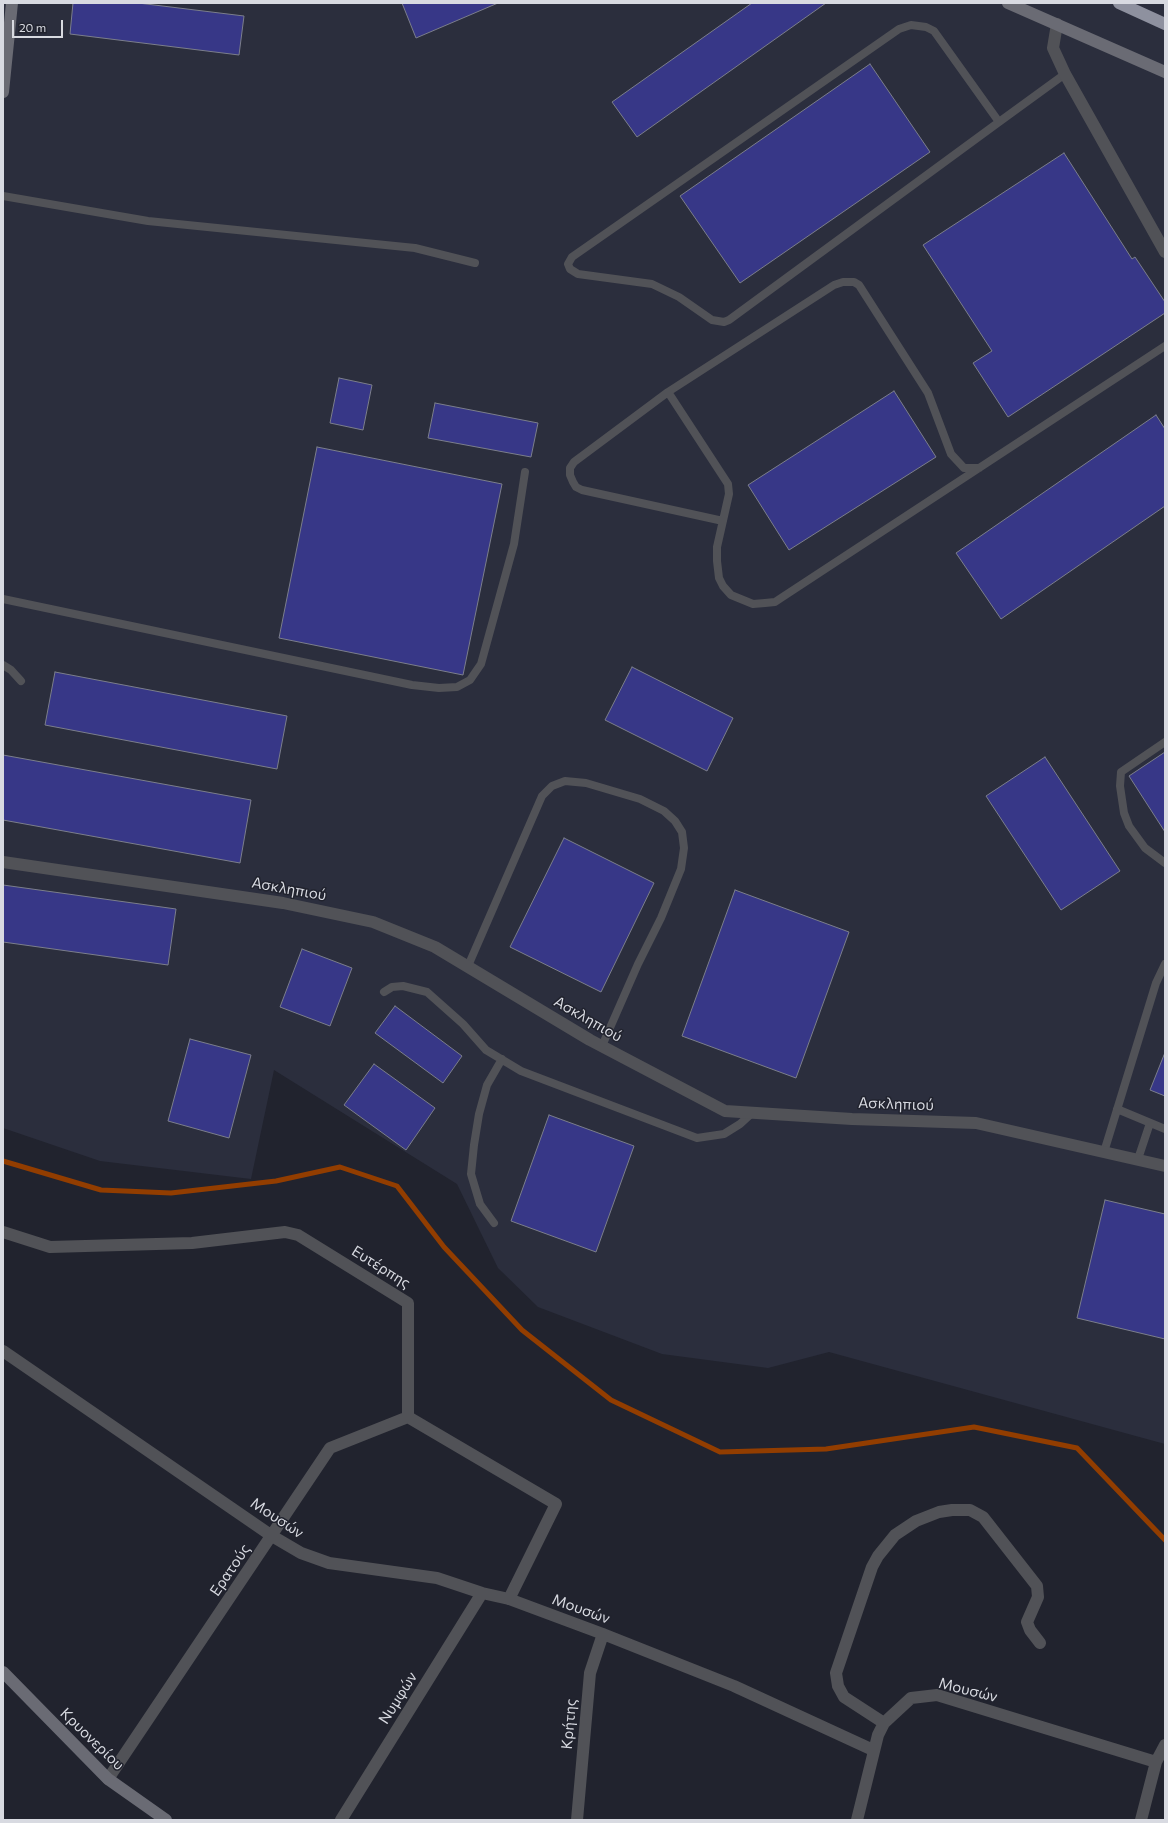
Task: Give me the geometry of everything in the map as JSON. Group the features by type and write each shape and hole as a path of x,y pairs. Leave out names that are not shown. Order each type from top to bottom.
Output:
{"highway":[{"path":"1119,3 1165,24"}],"main road":[{"path":"3,92 12,3"},
{"path":"1008,3 1165,72"},
{"name":"Κρυονερίου","path":"3,1672 108,1778 166,1820"}],"street":[{"path":"1057,24 1053,48 1065,74 1165,252"},
{"name":"Ασκληπιού","path":"3,862 283,902 373,922 435,947 602,1046 725,1111 852,1119 976,1123 1165,1166"},
{"name":"Ευτέρπης","path":"3,1232 50,1246 192,1243 285,1232 298,1235 408,1303 408,1417"},
{"name":"Μουσών","path":"3,1351 272,1536 301,1553 329,1563 437,1578 482,1593 509,1599 603,1634 734,1686 873,1750 884,1723 912,1698 937,1695 1156,1762"},
{"path":"408,1417 556,1504 509,1599"},
{"name":"Ερατούς","path":"108,1778 330,1448 408,1417"},
{"path":"884,1723 844,1697 838,1686 836,1672 875,1562 885,1546 895,1535 916,1521 939,1512 952,1510 970,1510 983,1517 1037,1586 1038,1597 1027,1622 1030,1630 1040,1643"},
{"name":"Νυμφών","path":"341,1820 482,1593"},
{"name":"Κρήτης","path":"577,1820 590,1673 603,1634"},
{"path":"1141,1820 1156,1762 1165,1745"},
{"path":"857,1820 873,1750"}],"lane":[{"path":"999,122 934,32 921,26 911,25 899,29 572,257 568,264 570,268 578,274 652,284 679,297 712,320 724,322 999,122 1065,74"},
{"path":"3,196 148,221 415,248 475,263"},
{"path":"723,521 588,492 576,487 570,475 570,468 574,462 668,392 834,285 843,282 854,282 859,285 928,393 950,454 964,468 979,468"},
{"path":"668,392 728,484 729,494 717,547 716,561 718,574 723,586 731,595 753,604 775,602 1165,346"},
{"path":"3,599 404,683 439,688 457,687 470,680 481,664 514,544 525,472"},
{"path":"3,666 12,670 21,680"},
{"path":"1165,742 1121,772 1120,786 1124,813 1132,832 1145,848 1165,862"},
{"path":"468,966 542,796 552,786 565,782 586,783 640,799 664,810 675,821 682,832 684,848 681,869 661,918 638,964 602,1046"},
{"path":"1104,1152 1156,983 1165,964"},
{"path":"384,992 392,987 403,986 427,992 463,1024 486,1050 521,1071 697,1138 724,1134 740,1124 752,1113"},
{"path":"494,1223 480,1204 471,1174 479,1114 488,1085 502,1060"},
{"path":"1118,1109 1165,1129"},
{"path":"1138,1159 1150,1123"}],"shaded area":[{"path":"3,3 1165,3 1165,1444 829,1352 768,1368 662,1354 538,1307 498,1268 457,1184 274,1070 251,1179 100,1161 3,1128"}],"building":[{"path":"73,3 138,3 244,16 239,55 70,34"},
{"path":"402,3 498,3 416,38"},
{"path":"752,3 826,3 637,137 612,102"},
{"path":"870,64 930,152 740,283 680,196"},
{"path":"1064,153 1132,259 1135,257 1165,302 1165,313 1008,417 973,363 992,351 923,245"},
{"path":"339,378 372,385 363,430 330,423"},
{"path":"894,391 936,457 789,550 748,485"},
{"path":"435,403 538,423 531,457 428,438"},
{"path":"1156,415 1165,429 1165,506 1001,619 956,553"},
{"path":"317,447 502,484 463,675 279,638"},
{"path":"632,667 733,718 707,771 605,720"},
{"path":"55,672 287,716 277,769 45,725"},
{"path":"1165,752 1165,832 1129,776"},
{"path":"3,755 251,800 240,863 3,820"},
{"path":"1045,757 1120,871 1061,910 986,796"},
{"path":"564,838 654,883 601,992 510,947"},
{"path":"3,885 176,909 168,965 3,942"},
{"path":"735,890 849,932 796,1078 682,1036"},
{"path":"302,949 352,968 330,1026 280,1007"},
{"path":"395,1006 462,1056 443,1083 375,1033"},
{"path":"190,1039 251,1055 229,1138 168,1121"},
{"path":"1165,1055 1165,1096 1150,1090"},
{"path":"374,1064 435,1108 406,1150 344,1105"},
{"path":"549,1115 634,1146 596,1252 511,1221"},
{"path":"1105,1200 1165,1214 1165,1339 1077,1318"}],"waterway":[{"path":"3,1161 101,1190 171,1193 276,1181 340,1167 397,1186 444,1247 522,1330 611,1400 720,1452 826,1449 974,1427 1077,1448 1165,1540"}]}
